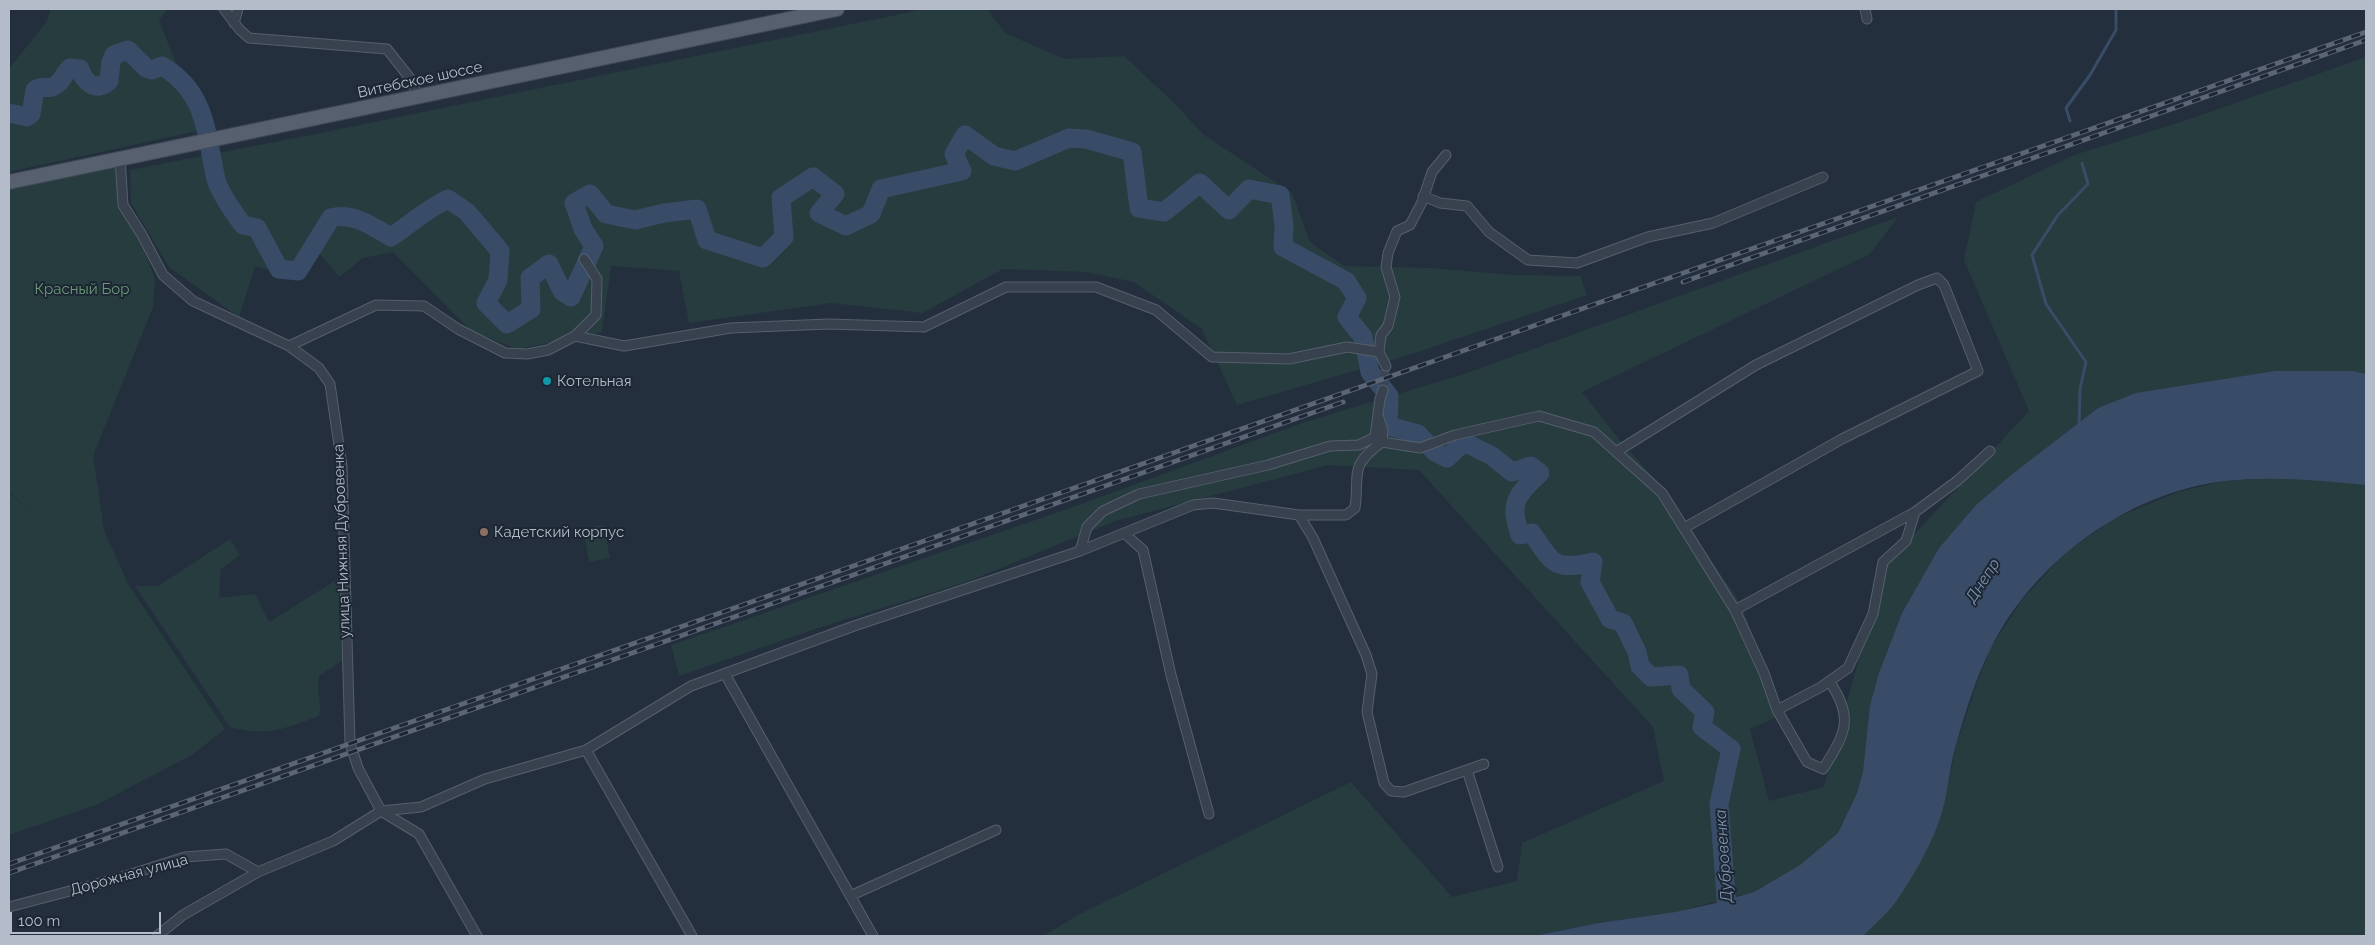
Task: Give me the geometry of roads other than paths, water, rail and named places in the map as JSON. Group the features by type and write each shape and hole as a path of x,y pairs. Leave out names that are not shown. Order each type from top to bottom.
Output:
{"main road":[{"name":"Витебское шоссе","path":"9,182 837,9"}],"street":[{"path":"224,9 234,23 249,38 387,49 413,82 417,98"},
{"path":"234,23 238,9"},
{"path":"1865,9 1867,19"},
{"path":"1386,366 1379,352 1381,335 1388,326 1395,296 1386,267 1388,253 1397,232 1410,225 1432,172 1446,155"},
{"name":"улица Нижняя Дубровенка","path":"120,158 124,205 163,275 194,301 289,346 319,368 330,384 342,466 350,743 358,768 381,811"},
{"path":"1423,196 1440,204 1468,206 1489,232 1528,260 1577,263 1648,237 1714,223 1823,177"},
{"path":"289,346 376,306 424,306 458,329 505,353 527,354 548,350 575,336 596,315 597,279 584,259"},
{"path":"1616,452 1756,365 1918,285 1937,278 1944,285 1978,371 1842,439 1684,528"},
{"path":"575,336 624,346 731,328 829,324 924,327 1006,287 1096,287 1156,310 1212,357 1289,360 1347,347 1379,352"},
{"path":"157,936 183,915 258,872 333,841 381,811 421,807 484,779 586,750 691,686 854,626 1080,551 1193,505 1213,503 1299,515 1346,515 1355,508 1355,484 1363,456 1382,442 1384,431 1379,418 1378,408 1383,390"},
{"path":"1382,442 1420,448 1455,434 1539,416 1594,432 1662,494 1735,610 1764,673 1777,710 1807,762 1823,769 1846,726 1840,696 1829,681"},
{"path":"1080,551 1087,526 1103,511 1139,494 1268,465 1330,446 1359,445 1375,437 1379,418"},
{"path":"1735,610 1915,512 1957,481 1990,451"},
{"path":"1777,710 1829,681 1848,668 1873,614 1883,562 1906,541 1915,512"},
{"path":"1299,515 1313,538 1366,655 1372,674 1367,712 1384,783 1391,791 1404,792 1484,764"},
{"path":"1125,534 1143,550 1171,675 1209,814"},
{"path":"725,674 873,936"},
{"path":"586,750 692,936"},
{"path":"1467,770 1498,867"},
{"path":"381,811 419,834 477,936"},
{"path":"850,896 996,830"},
{"name":"Дорожная улица","path":"9,907 119,878 185,857 226,854 258,872"}],"water":[{"name":"Днепр","path":"2275,371 2353,371 2366,374 2366,485 2313,480 2260,479 2225,481 2189,488 2154,500 2120,516 2088,536 2059,560 2032,587 2009,616 1991,648 1963,720 1944,804 1934,835 1895,903 1863,936 1534,936 1712,904 1754,892 1800,865 1838,833 1857,793 1863,771 1870,705 1879,673 1902,613 1939,548 1976,505 2011,475 2098,408 2136,393"}],"waterway":[{"path":"2070,121 2066,108 2090,75 2116,30 2116,9"},
{"name":"Дубровенка","path":"9,113 27,117 31,114 35,90 55,86 70,68 80,69 84,78 95,86 104,84 109,81 111,62 114,55 128,50 146,68 152,70 162,66 187,87 195,100 206,128 216,181 222,194 243,225 257,228 279,269 298,271 331,218 354,218 391,237 448,199 467,212 500,251 498,280 486,303 507,324 531,309 530,278 549,264 562,291 571,297 594,246 583,229 574,203 590,194 606,214 635,220 664,213 697,209 707,240 763,258 784,237 781,198 813,177 835,194 819,213 846,226 871,214 881,189 962,171 954,154 965,135 994,156 1015,161 1069,138 1086,139 1132,152 1139,208 1164,212 1200,183 1229,210 1249,189 1280,195 1284,225 1283,247 1346,281 1357,298 1347,317 1363,337 1370,372 1389,396 1388,426 1418,434 1435,452 1447,458 1464,442 1492,456 1512,472 1531,466 1540,473 1525,488 1517,500 1515,515 1520,535 1532,533 1550,558 1562,565 1570,566 1593,562 1590,582 1610,619 1623,623 1637,652 1640,666 1651,677 1679,675 1681,689 1705,712 1702,727 1731,749 1719,804 1729,936"},
{"path":"2079,427 2080,389 2086,362 2046,304 2032,255 2058,215 2088,184 2082,163"}],"tunnel":[{"path":"1383,390 1386,366"}],"railway":[{"path":"9,864 2366,32"},
{"path":"1683,282 2366,40"},
{"path":"9,873 1343,402"}],"place":[{"name":"Котельная","path":"547,381"},
{"name":"Кадетский корпус","path":"484,532"}],"park label":[{"name":"Красный Бор","path":"82,289"}]}
